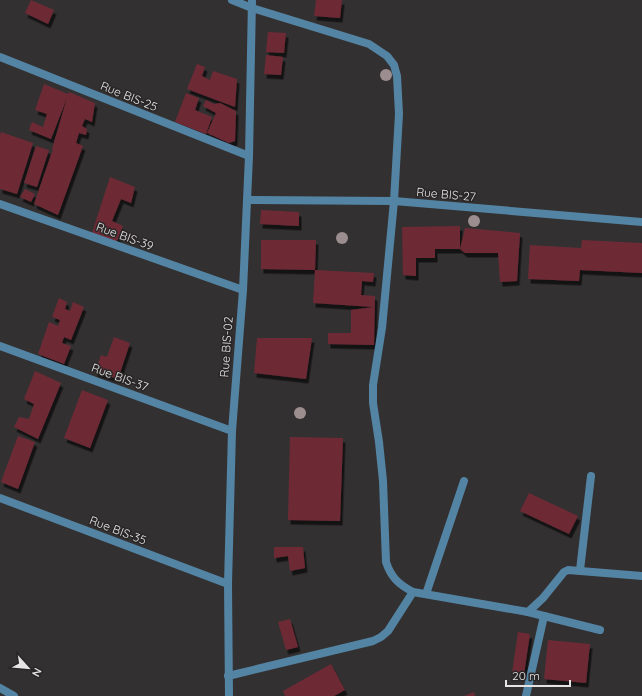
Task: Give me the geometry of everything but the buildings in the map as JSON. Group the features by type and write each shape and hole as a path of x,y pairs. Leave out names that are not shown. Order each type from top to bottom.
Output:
{"street":[{"path":"232,0 252,4 369,44 387,56 394,65 397,76 399,114 394,201 382,328 373,385 373,403 383,481 386,562 390,573 397,581 413,592 528,612 600,630"},
{"name":"Rue BIS-02","path":"229,696 228,584 232,432 243,290 249,156 252,4"},
{"name":"Rue BIS-25","path":"0,57 249,156"},
{"name":"Rue BIS-27","path":"247,200 394,201 642,222"},
{"name":"Rue BIS-39","path":"0,204 243,290"},
{"name":"Rue BIS-37","path":"0,346 232,432"},
{"path":"580,570 591,476"},
{"path":"426,594 464,481"},
{"name":"Rue BIS-35","path":"0,498 228,584"},
{"path":"528,612 543,598 564,572 568,570 642,576"},
{"path":"228,676 373,641 388,631 413,592"},
{"path":"526,696 544,616"},
{"path":"0,688 14,696"}]}
